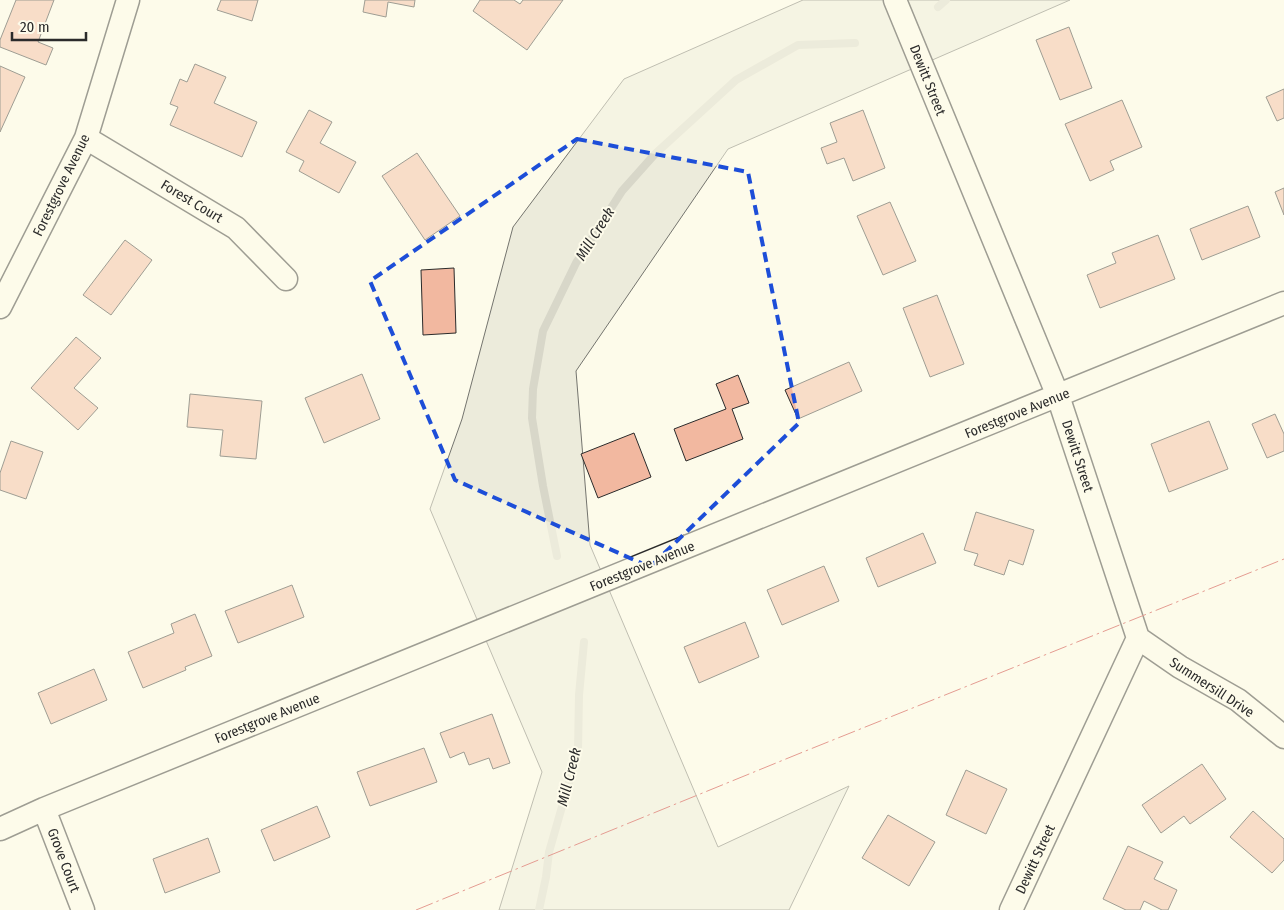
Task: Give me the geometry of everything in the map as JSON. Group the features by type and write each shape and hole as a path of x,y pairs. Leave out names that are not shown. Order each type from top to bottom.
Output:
{"street":[{"name":"Forestgrove Avenue","path":"0,307 86,138 128,0"},
{"name":"Dewitt Street","path":"895,0 1058,396 1138,638 1011,910"},
{"name":"Forest Court","path":"86,138 236,228 286,279"},
{"name":"Forestgrove Avenue","path":"0,829 44,809 1284,303"},
{"name":"Summersill Drive","path":"1138,638 1180,667 1238,700 1284,737"},
{"name":"Grove Court","path":"44,809 83,910"}],"highlighted area":[{"path":"577,139 748,172 799,423 650,567 455,480 370,281"}],"shaded area":[{"path":"803,0 1070,0 728,149 576,371 590,545 718,847 849,786 789,910 499,910 542,772 430,509 462,419 513,227 624,79"}],"building":[{"path":"16,0 54,0 38,42 53,48 46,65 0,47 0,40"},
{"path":"221,0 258,0 252,21 217,10"},
{"path":"365,0 415,0 414,7 388,2 386,17 363,12"},
{"path":"480,0 514,0 520,4 523,0 563,0 527,50 473,11"},
{"path":"1069,27 1092,88 1060,100 1036,40"},
{"path":"195,64 226,77 214,103 257,122 242,157 170,125 178,107 170,104 180,79 187,82"},
{"path":"0,66 25,77 0,132"},
{"path":"1284,89 1284,118 1277,121 1266,97"},
{"path":"1122,100 1142,147 1110,161 1114,170 1090,181 1065,124"},
{"path":"309,110 332,122 320,143 356,162 339,193 299,171 304,161 286,152"},
{"path":"863,110 885,168 853,181 844,158 827,164 821,148 837,142 830,123"},
{"path":"417,153 460,216 425,240 382,176"},
{"path":"1284,188 1284,215 1275,192"},
{"path":"890,202 916,261 883,275 857,216"},
{"path":"1248,206 1260,237 1202,260 1190,229"},
{"path":"1158,235 1175,279 1100,308 1087,275 1116,263 1112,253"},
{"path":"125,240 152,260 111,315 83,295"},
{"path":"454,268 456,333 423,335 421,270"},
{"path":"937,295 964,364 930,377 903,308"},
{"path":"76,337 101,358 74,388 98,408 78,430 31,388"},
{"path":"849,362 862,391 798,419 785,390"},
{"path":"362,374 380,419 324,443 305,398"},
{"path":"738,375 749,403 732,409 743,439 686,461 674,429 726,409 716,384"},
{"path":"190,394 262,401 256,459 220,456 223,430 187,427"},
{"path":"1275,414 1284,434 1284,451 1267,458 1252,424"},
{"path":"1209,421 1228,469 1169,492 1151,444"},
{"path":"634,433 651,477 598,498 581,454"},
{"path":"11,441 43,452 26,499 0,490 0,473"},
{"path":"976,512 1034,530 1023,565 1009,560 1004,575 974,565 978,554 964,550"},
{"path":"923,533 936,563 878,587 866,558"},
{"path":"824,566 839,601 782,625 767,590"},
{"path":"292,585 304,617 238,643 225,611"},
{"path":"195,614 212,656 185,667 186,670 143,688 128,652 174,633 171,624"},
{"path":"745,622 759,657 699,683 684,647"},
{"path":"94,669 107,700 51,724 38,693"},
{"path":"492,714 510,763 493,769 489,758 469,765 464,752 450,758 440,733"},
{"path":"424,748 437,782 370,806 357,772"},
{"path":"1202,764 1226,799 1190,824 1184,816 1161,833 1142,805"},
{"path":"966,770 1007,789 986,834 946,815"},
{"path":"317,806 330,837 274,861 261,830"},
{"path":"1253,811 1284,839 1284,860 1272,873 1230,837"},
{"path":"888,815 935,842 909,886 862,858"},
{"path":"208,838 220,872 165,893 153,859"},
{"path":"1128,846 1163,862 1154,879 1177,890 1168,910 1162,910 1144,901 1140,910 1126,910 1103,899"}],"waterway":[{"name":"Mill Creek","path":"938,7 946,0"},
{"name":"Mill Creek","path":"557,556 532,418 533,389 543,331 576,263 622,191 655,154 736,80 798,45 855,43"},
{"name":"Mill Creek","path":"539,910 549,852 578,751 579,695 584,642"}],"power":[{"path":"416,910 1284,559"}]}
